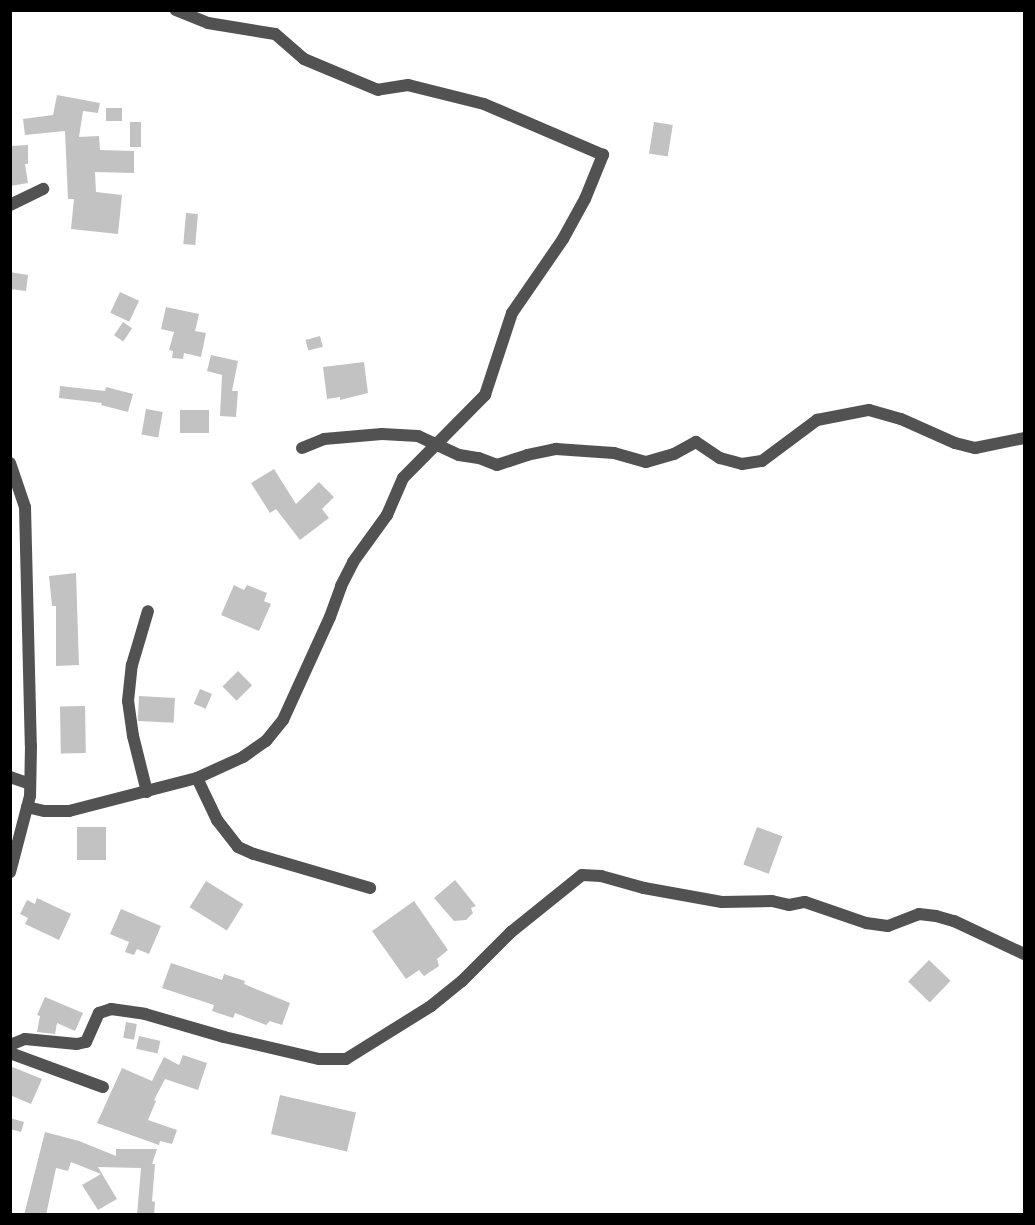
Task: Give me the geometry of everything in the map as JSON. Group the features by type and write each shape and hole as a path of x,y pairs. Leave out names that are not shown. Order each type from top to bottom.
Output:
{"street":[{"path":"27,807 69,811 147,792 197,778 243,757 266,741 283,720 353,562 387,515 403,478 485,394 512,313 562,239 585,199 603,155 484,104 408,85 378,90 304,59 275,34 208,23 176,10"},
{"path":"10,205 42,189"},
{"path":"302,448 324,439 382,434 418,436 459,455 479,458 497,465 527,455 556,450 614,453 646,462 674,454 696,442 720,458 742,464 762,461 817,420 869,410 901,420 955,443 975,448 1024,438"},
{"path":"10,463 25,507 30,784 27,807 10,873"},
{"path":"147,792 133,736 128,701 132,665 148,611"},
{"path":"10,777 30,784"},
{"path":"197,778 217,820 238,847 254,854 370,888"},
{"path":"10,1045 25,1039 77,1044 86,1042 99,1013 111,1009 145,1014 224,1037 309,1056 346,1059 431,1006 462,981 512,932 582,875 601,876 644,888 722,902 772,901 789,905 805,902 866,923 888,926 919,914 936,916 954,921 1024,954"},
{"path":"10,1053 103,1087"}],"building":[{"path":"57,95 100,103 98,113 83,111 79,137 99,136 100,150 134,151 134,173 95,172 96,192 122,195 118,234 71,229 74,199 68,199 65,131 25,135 23,119 53,115"},
{"path":"106,108 122,108 122,121 106,121"},
{"path":"130,122 141,122 141,147 130,147"},
{"path":"654,122 673,125 668,157 649,154"},
{"path":"28,145 28,164 25,164 28,183 10,186 10,146"},
{"path":"186,213 198,214 195,245 183,244"},
{"path":"10,272 28,275 26,291 10,289"},
{"path":"120,292 139,301 129,322 110,313"},
{"path":"166,307 199,314 195,331 206,333 201,357 184,353 183,359 172,358 173,351 169,350 174,332 161,329"},
{"path":"123,322 132,328 123,341 114,335"},
{"path":"320,336 323,347 308,351 306,340"},
{"path":"211,355 238,361 232,391 238,391 236,417 220,416 222,375 207,371"},
{"path":"364,362 368,393 340,400 340,397 327,399 323,367"},
{"path":"60,386 105,391 106,387 133,394 128,412 101,405 102,403 59,398"},
{"path":"146,409 163,412 158,438 141,435"},
{"path":"180,410 209,410 209,433 180,433"},
{"path":"274,469 296,504 319,482 334,497 322,509 329,518 300,540 276,509 270,513 251,483"},
{"path":"76,573 79,665 56,666 56,606 52,606 49,576"},
{"path":"234,585 244,590 247,585 267,593 264,601 271,604 259,631 221,615"},
{"path":"238,671 252,685 237,701 222,687"},
{"path":"200,689 212,694 206,709 194,704"},
{"path":"139,696 175,698 174,723 138,721"},
{"path":"60,706 85,706 86,753 61,753"},
{"path":"77,827 106,827 106,860 77,860"},
{"path":"757,827 782,836 769,874 743,865"},
{"path":"455,880 476,906 471,908 473,913 466,920 454,921 434,898"},
{"path":"206,881 243,904 227,931 190,907"},
{"path":"37,898 71,914 59,940 25,924 28,918 20,914 27,900 35,904"},
{"path":"414,901 448,950 437,959 439,966 424,976 419,970 406,979 372,931"},
{"path":"121,909 161,926 149,954 137,949 134,955 125,952 129,942 110,934"},
{"path":"929,960 951,981 930,1002 908,982"},
{"path":"171,963 222,980 224,974 245,981 244,984 290,1003 282,1025 270,1021 266,1025 235,1013 233,1018 212,1011 214,1005 162,988"},
{"path":"45,997 83,1013 75,1031 57,1023 55,1034 37,1032 40,1016 37,1015"},
{"path":"126,1022 137,1024 134,1040 123,1038"},
{"path":"139,1036 160,1041 158,1054 136,1049"},
{"path":"183,1055 207,1063 198,1090 165,1079 154,1100 156,1101 148,1120 177,1130 172,1144 160,1141 159,1145 97,1123 122,1068 152,1081 164,1057 179,1065"},
{"path":"10,1066 42,1079 31,1104 10,1095"},
{"path":"280,1095 356,1113 347,1152 271,1134"},
{"path":"10,1118 24,1122 21,1132 10,1129"},
{"path":"45,1132 79,1141 116,1156 116,1149 157,1149 152,1164 155,1164 152,1201 155,1202 154,1215 137,1215 141,1168 98,1167 117,1199 98,1210 82,1185 101,1174 71,1162 68,1171 56,1168 46,1215 24,1215"}]}
